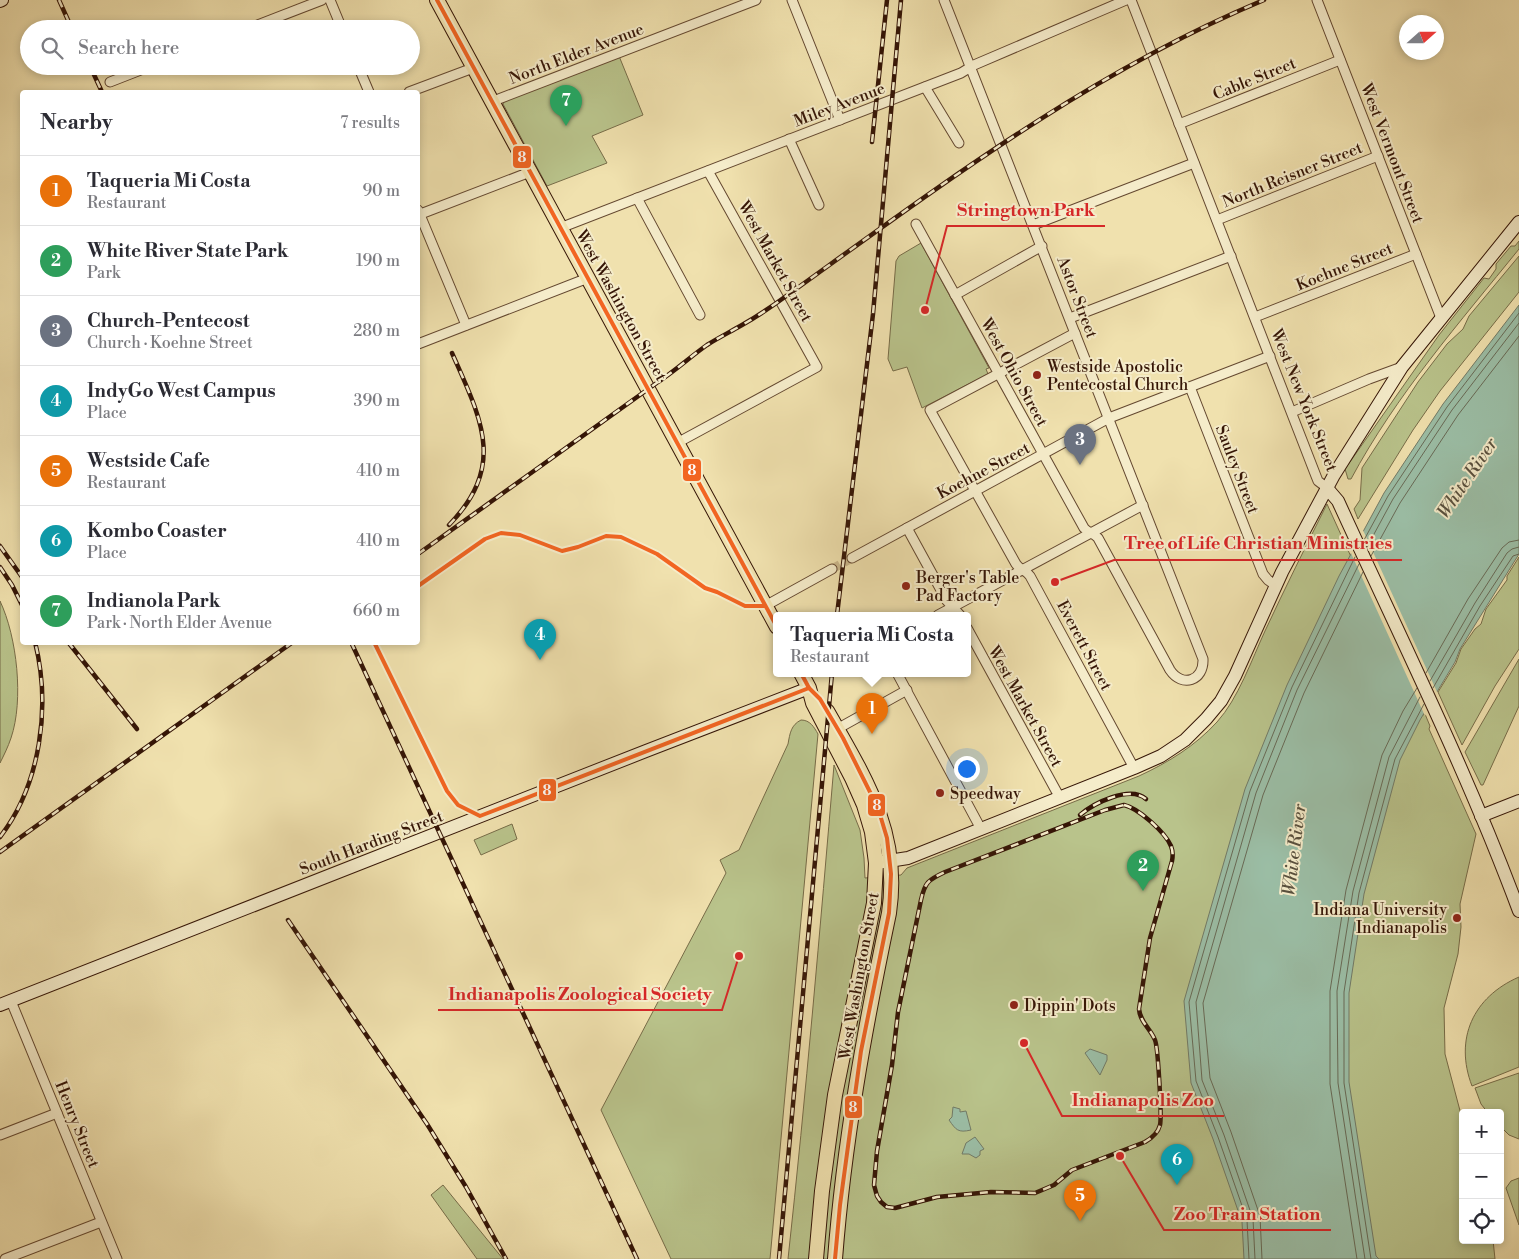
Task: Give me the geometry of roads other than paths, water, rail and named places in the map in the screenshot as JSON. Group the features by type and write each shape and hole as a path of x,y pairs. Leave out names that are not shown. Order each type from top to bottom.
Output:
{"main road":[{"name":"West Washington Street","path":"437,0 773,620"},
{"path":"876,864 908,858 1150,762 1175,747 1197,728 1213,710 1230,685 1275,585 1326,487 1402,367 1519,222"},
{"name":"West New York Street","path":"1326,487 1338,501 1474,800 1518,908"},
{"name":"West Washington Street","path":"803,677 809,688 812,703 848,770 864,805 872,832 876,864 873,909 835,1095 821,1200 816,1259"},
{"name":"West Washington Street","path":"809,688 820,698 838,729 878,808 887,838 891,861 891,896 861,1051 841,1195 835,1259"},
{"name":"South Harding Street","path":"6,1003 809,688"},
{"path":"1481,816 1519,801"}],"street":[{"path":"270,20 322,0"},
{"path":"330,0 338,20"},
{"name":"North Elder Avenue","path":"492,102 756,0"},
{"path":"792,0 840,120"},
{"name":"Astor Street","path":"944,0 1204,661"},
{"name":"Miley Avenue","path":"560,228 961,73 1126,0"},
{"name":"West New York Street","path":"1131,0 1318,481 1326,487"},
{"name":"West Vermont Street","path":"1317,0 1441,318"},
{"name":"Cable Street","path":"1179,124 1340,60"},
{"path":"414,90 473,68"},
{"path":"110,82 128,75"},
{"path":"362,75 368,90"},
{"path":"925,87 959,144"},
{"path":"789,139 819,205"},
{"name":"North Reisner Street","path":"1216,220 1378,156"},
{"path":"1033,225 1194,163"},
{"name":"West Market Street","path":"677,443 817,367 708,170"},
{"path":"420,212 530,172"},
{"path":"636,198 700,315"},
{"path":"420,218 466,325"},
{"name":"West Ohio Street","path":"916,224 1084,528 1098,538 1173,675 1183,680 1194,679 1201,672 1204,661"},
{"path":"955,294 1042,246"},
{"name":"Koehne Street","path":"1255,317 1416,254"},
{"path":"1070,318 1231,256"},
{"path":"420,343 588,278"},
{"path":"999,374 1075,333"},
{"name":"Koehne Street","path":"852,558 1109,418 1270,356"},
{"path":"1292,412 1402,367"},
{"name":"Everett Street","path":"999,374 930,410 1016,564 1030,576 1134,768"},
{"name":"Saulcy Street","path":"1190,387 1263,574 1275,585"},
{"path":"944,612 1143,505"},
{"path":"907,528 947,602 957,612"},
{"path":"765,606 832,569"},
{"name":"West Market Street","path":"971,635 1060,798"},
{"path":"899,677 981,829"},
{"path":"838,729 907,690"},
{"name":"Henry Street","path":"6,1003 57,1113 116,1259"},
{"path":"0,1135 57,1113"},
{"path":"5,1259 101,1222"}],"water":[{"name":"White River","path":"1519,305 1519,554 1460,649 1455,662 1420,720 1400,760 1364,894 1349,993 1349,1082 1376,1256 1379,1259 1244,1259 1242,1222 1191,1083 1184,1001 1245,789 1287,685 1339,576 1384,493 1443,404"},
{"path":"1090,1049 1107,1055 1107,1060 1100,1075 1085,1053"},
{"path":"953,1107 960,1109 960,1112 966,1111 971,1130 960,1131 949,1120 952,1117"},
{"path":"975,1137 984,1149 980,1151 980,1155 976,1158 969,1154 962,1154 966,1143"}],"tunnel":[{"path":"832,569 852,558"}],"railway":[{"path":"59,0 68,20"},
{"path":"872,142 887,0"},
{"path":"837,612 873,314 901,0"},
{"path":"420,553 664,378 707,345 772,306 960,172 1019,133 1138,61 1200,29 1264,0"},
{"path":"94,75 101,90"},
{"path":"449,525 467,503 478,482 483,462 483,441 479,421 472,399 452,353"},
{"path":"0,546 20,574"},
{"path":"0,567 20,601"},
{"path":"0,837 14,816 25,793 39,744 42,692 36,645"},
{"path":"70,645 137,729"},
{"path":"0,852 289,645"},
{"path":"352,645 637,1259"},
{"path":"779,1259 832,677"},
{"path":"1080,815 1094,805 1112,797 1131,794 1139,795 1146,799"},
{"path":"1124,805 1136,811 1157,828 1168,840 1172,852 1172,861 1150,938 1139,1009 1141,1018 1153,1036 1156,1045 1160,1109 1160,1125 1158,1130 1145,1142 1072,1170 1054,1185 1035,1193 991,1192 937,1197 895,1208 887,1207 877,1196 874,1185 877,1151 892,1065 898,1012 921,900 926,885 945,872 1105,810 1124,805"},
{"path":"288,920 427,1124 466,1187 506,1259"}],"place":[{"name":"Indianola Park","path":"566,126"},
{"name":"Stringtown Park","path":"925,310"},
{"name":"Westside Apostolic Pentecostal Church","path":"1037,375"},
{"name":"Church-Pentecost","path":"1080,465"},
{"name":"Tree of Life Christian Ministries","path":"1055,582"},
{"name":"Berger's Table Pad Factory","path":"906,586"},
{"name":"IndyGo West Campus","path":"540,660"},
{"name":"Taqueria Mi Costa","path":"872,734"},
{"name":"Speedway","path":"940,793"},
{"name":"White River State Park","path":"1143,891"},
{"name":"Indiana University Indianapolis","path":"1457,918"},
{"name":"Indianapolis Zoological Society","path":"739,956"},
{"name":"Dippin' Dots","path":"1014,1005"},
{"name":"Indianapolis Zoo","path":"1024,1043"},
{"name":"Zoo Train Station","path":"1120,1156"},
{"name":"Kombo Coaster","path":"1177,1185"},
{"name":"Westside Cafe","path":"1080,1221"}]}
